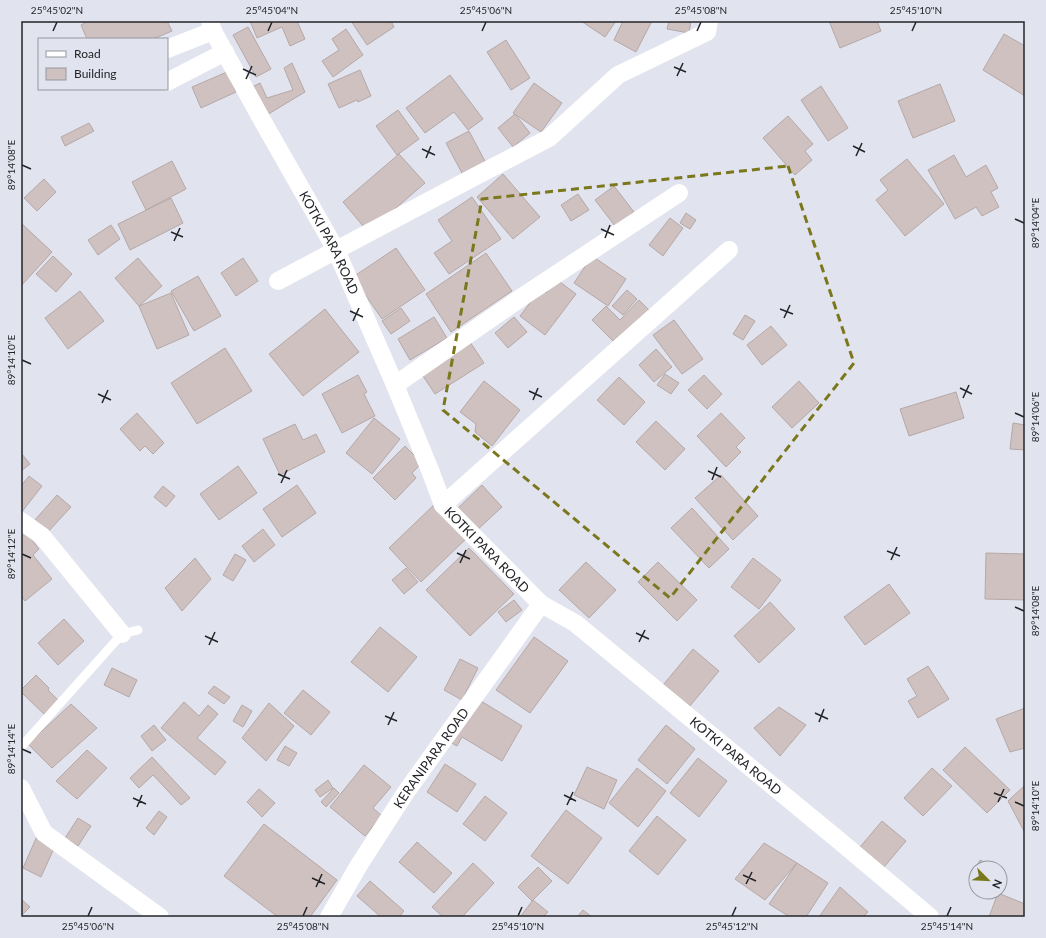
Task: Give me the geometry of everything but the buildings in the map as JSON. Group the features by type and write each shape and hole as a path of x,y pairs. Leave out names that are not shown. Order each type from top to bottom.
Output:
{"street":[{"path":"278,281 550,138 618,75 707,32 709,21"},
{"path":"168,48 211,26"},
{"name":"KOTKI PARA ROAD","path":"211,26 336,250 395,385 444,505 541,604 575,623 930,917"},
{"path":"168,81 225,52"},
{"path":"395,385 522,297 679,193"},
{"path":"444,505 729,250"},
{"path":"21,521 42,536 130,632"},
{"name":"KERANIPARA ROAD","path":"329,917 359,864 406,792 541,604"},
{"path":"21,788 44,833 160,917"}],"lane":[{"path":"21,747 130,632"}],"highlighted area":[{"path":"788,166 854,363 670,598 443,410 482,199"}]}
